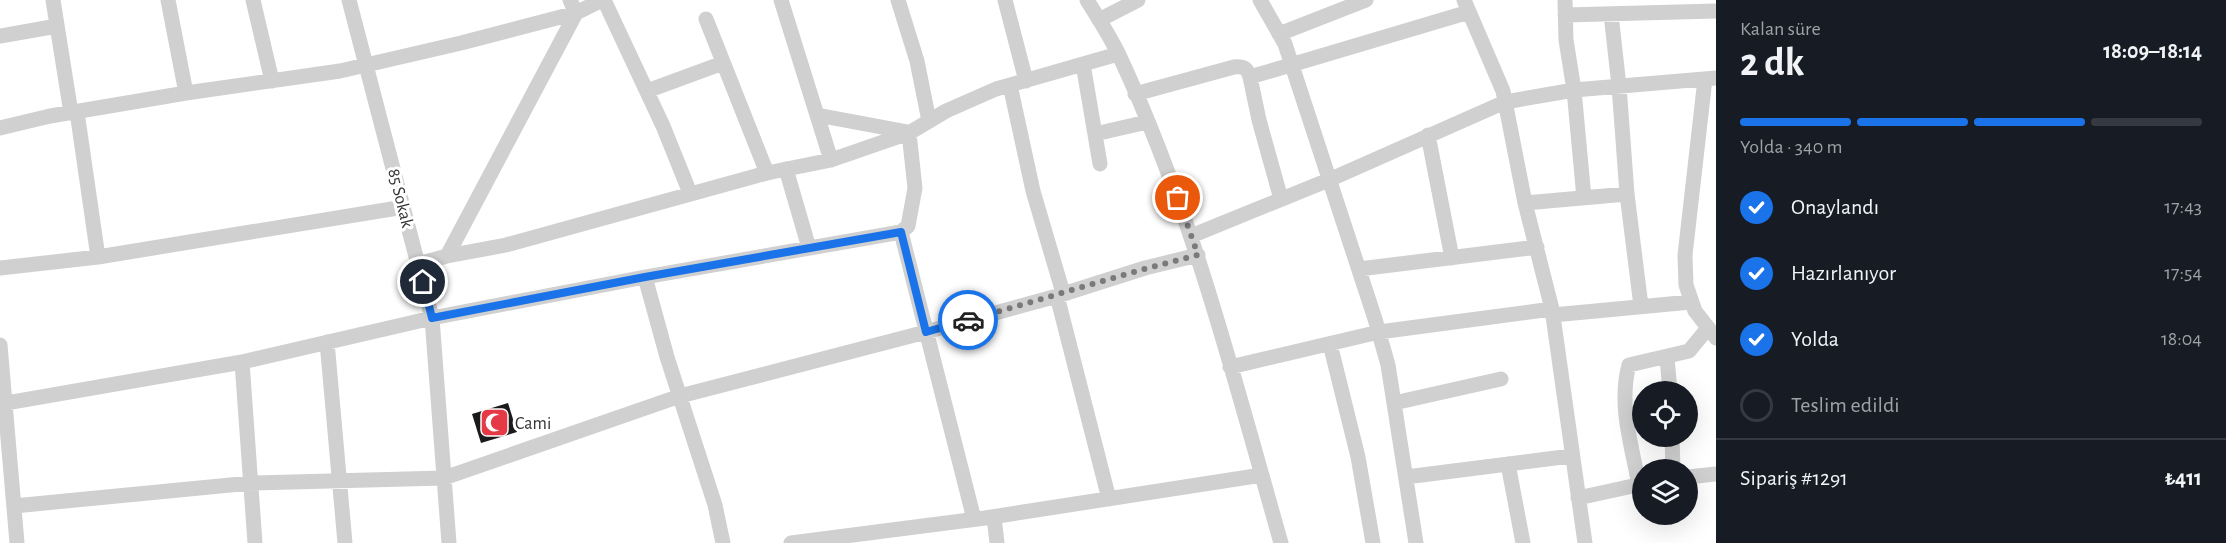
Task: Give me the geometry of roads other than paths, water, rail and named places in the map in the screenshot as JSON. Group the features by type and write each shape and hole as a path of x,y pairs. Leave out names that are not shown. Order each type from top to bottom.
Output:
{"street":[{"path":"52,0 74,112 98,257"},
{"path":"168,0 186,93"},
{"path":"253,0 272,81"},
{"name":"85 Sokak","path":"349,0 432,318 448,543"},
{"path":"0,128 74,112 186,93 340,71 461,43 573,7 603,0 647,91 690,193"},
{"path":"781,0 831,160"},
{"path":"898,0 917,61 928,121"},
{"path":"1005,0 1026,81"},
{"path":"1087,0 1118,54 1171,179 1198,255 1281,543"},
{"path":"1099,21 1138,0"},
{"path":"1260,0 1279,34 1291,64 1379,332 1388,365 1416,543"},
{"path":"1279,34 1366,0"},
{"path":"1250,77 1467,6 1503,91 1525,203 1553,312 1571,456 1585,543"},
{"path":"447,256 573,7"},
{"path":"1584,198 1574,90 1566,40 1565,7 1611,14 1716,11"},
{"path":"1611,14 1627,194 1641,306"},
{"path":"706,19 767,173"},
{"path":"0,36 57,26"},
{"path":"418,264 506,244 767,173 831,160 909,132 946,111 1011,85 1118,54"},
{"path":"647,91 723,63"},
{"path":"1083,64 1100,164"},
{"path":"1135,94 1243,66 1250,77 1259,120 1281,199"},
{"path":"1191,236 1330,179 1505,102 1574,90 1711,78 1685,255 1686,285 1691,302 1712,333 1689,351 1632,363 1627,372 1626,415 1636,459"},
{"path":"1011,85 1033,191 1109,499"},
{"path":"817,115 909,132"},
{"path":"1095,134 1147,122"},
{"path":"2,403 242,362 432,318 645,277 901,232 908,226 915,188 909,132"},
{"path":"1428,135 1452,258"},
{"path":"786,169 809,249"},
{"path":"1525,203 1627,194"},
{"path":"0,268 98,257 404,207"},
{"path":"901,232 974,519"},
{"path":"1359,269 1537,248"},
{"path":"14,506 251,483 444,478 680,396 926,332 1060,295 1145,268 1198,255"},
{"path":"645,277 715,505 723,543"},
{"path":"1230,367 1379,332 1553,312 1691,302"},
{"path":"327,342 345,543"},
{"path":"1330,344 1358,457 1373,543"},
{"path":"0,345 2,403 17,543"},
{"path":"1667,357 1669,381"},
{"path":"242,362 255,543"},
{"path":"1394,403 1501,379"},
{"path":"1406,477 1571,456"},
{"path":"1508,464 1523,543"},
{"path":"1698,476 1716,474"},
{"path":"791,543 994,517 1262,475"},
{"path":"1578,498 1632,486"},
{"path":"994,517 997,543"}],"place":[{"name":"Cami","path":"494,423"}]}
